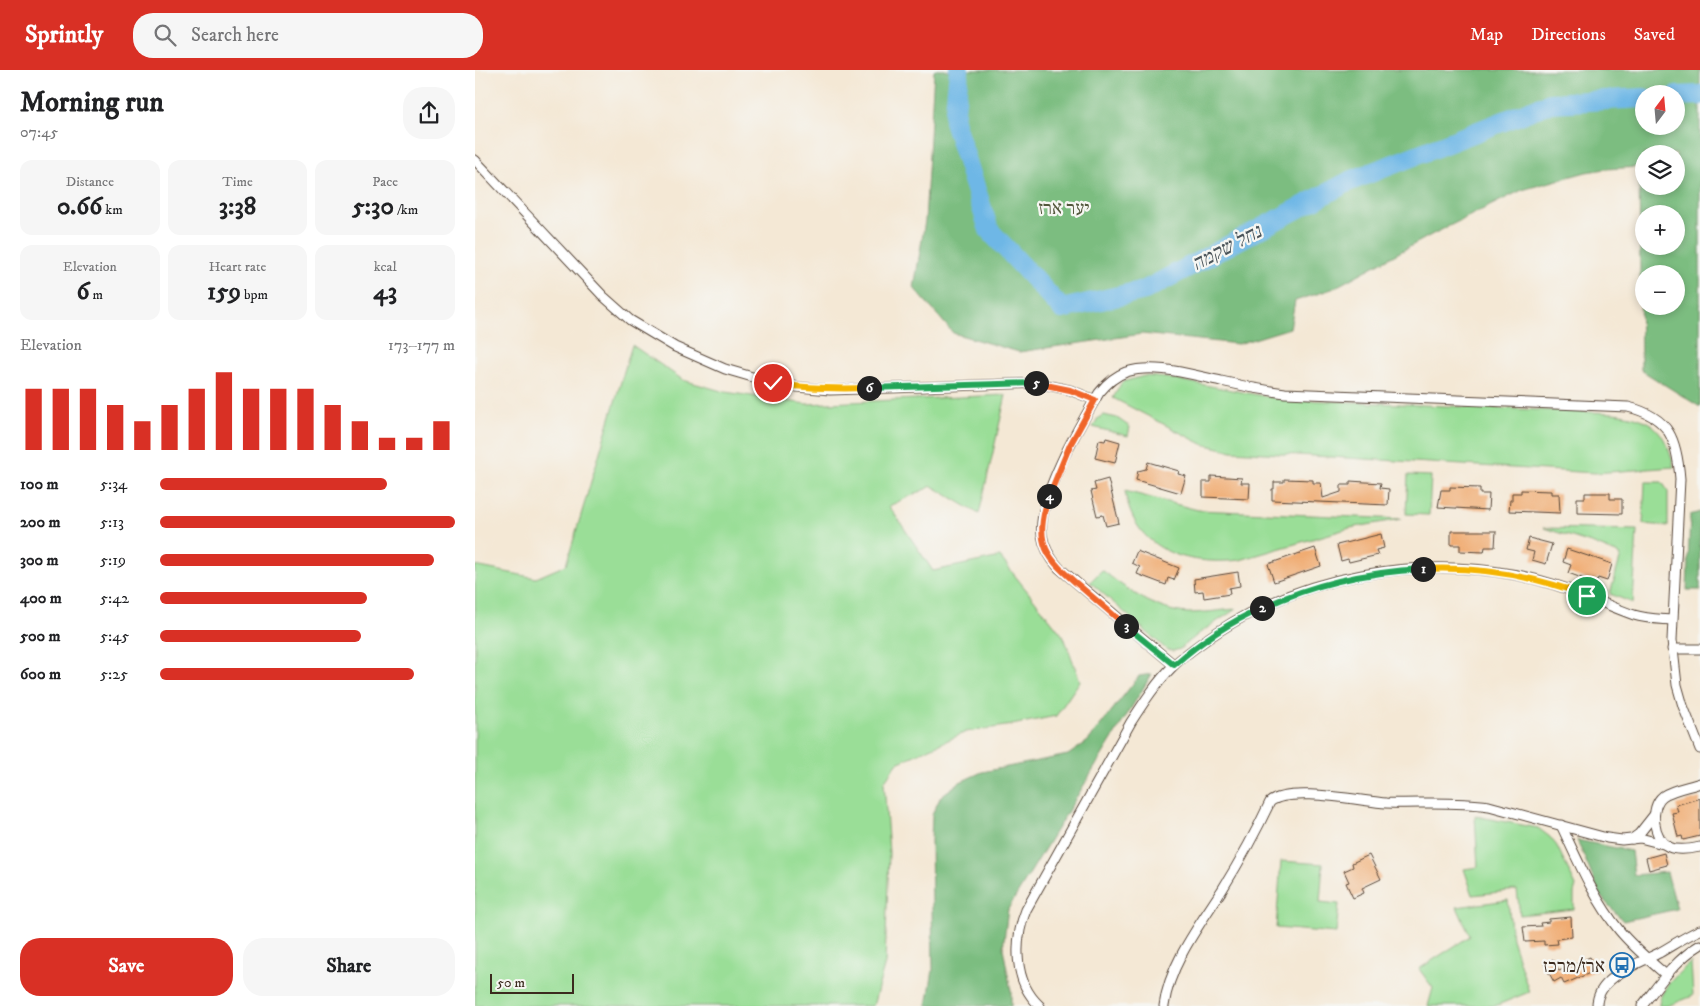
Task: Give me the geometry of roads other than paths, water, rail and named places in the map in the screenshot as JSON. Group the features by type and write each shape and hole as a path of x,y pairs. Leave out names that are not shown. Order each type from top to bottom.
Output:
{"street":[{"path":"475,160 603,296 625,316 675,347 725,369 773,383 830,390 1038,383 1070,390 1095,400"},
{"path":"1174,665 1059,568 1049,557 1045,546 1042,524 1043,512 1053,484 1070,445 1095,400 1107,383 1115,378 1126,372 1157,369 1285,393 1628,408 1642,411 1663,423 1675,443 1679,466 1679,509 1672,649 1677,685 1700,750"},
{"path":"1040,1006 1034,1001 1025,987 1020,971 1018,937 1026,910 1131,722 1157,685 1174,665 1203,642 1228,626 1283,598 1343,580 1400,570 1466,568 1518,575 1566,588 1636,616 1672,620"},
{"path":"1672,649 1700,649"},
{"path":"1667,845 1660,839 1654,815 1655,809 1662,797 1700,783"},
{"path":"1164,1006 1168,983 1195,930 1244,855 1270,802 1275,797 1284,795 1326,796 1386,803 1470,803 1489,806 1607,838 1650,840 1678,848 1692,849 1700,847"},
{"path":"1632,839 1639,834 1654,815"},
{"path":"1561,825 1607,915 1620,932 1666,975"},
{"path":"1597,1006 1597,1001 1608,983 1629,966 1700,930"},
{"path":"1643,1006 1666,975 1688,953 1700,945"}],"waterway":[{"name":"נחל שקמה","path":"959,70 954,121 989,230 1062,309 1145,290 1350,181 1550,103 1635,98"},
{"name":"נחל שקמה","path":"1685,96 1700,95"}],"place":[{"name":"ארז/מרכז","path":"1622,965"}],"park label":[{"name":"יער ארז","path":"1064,207"}]}
